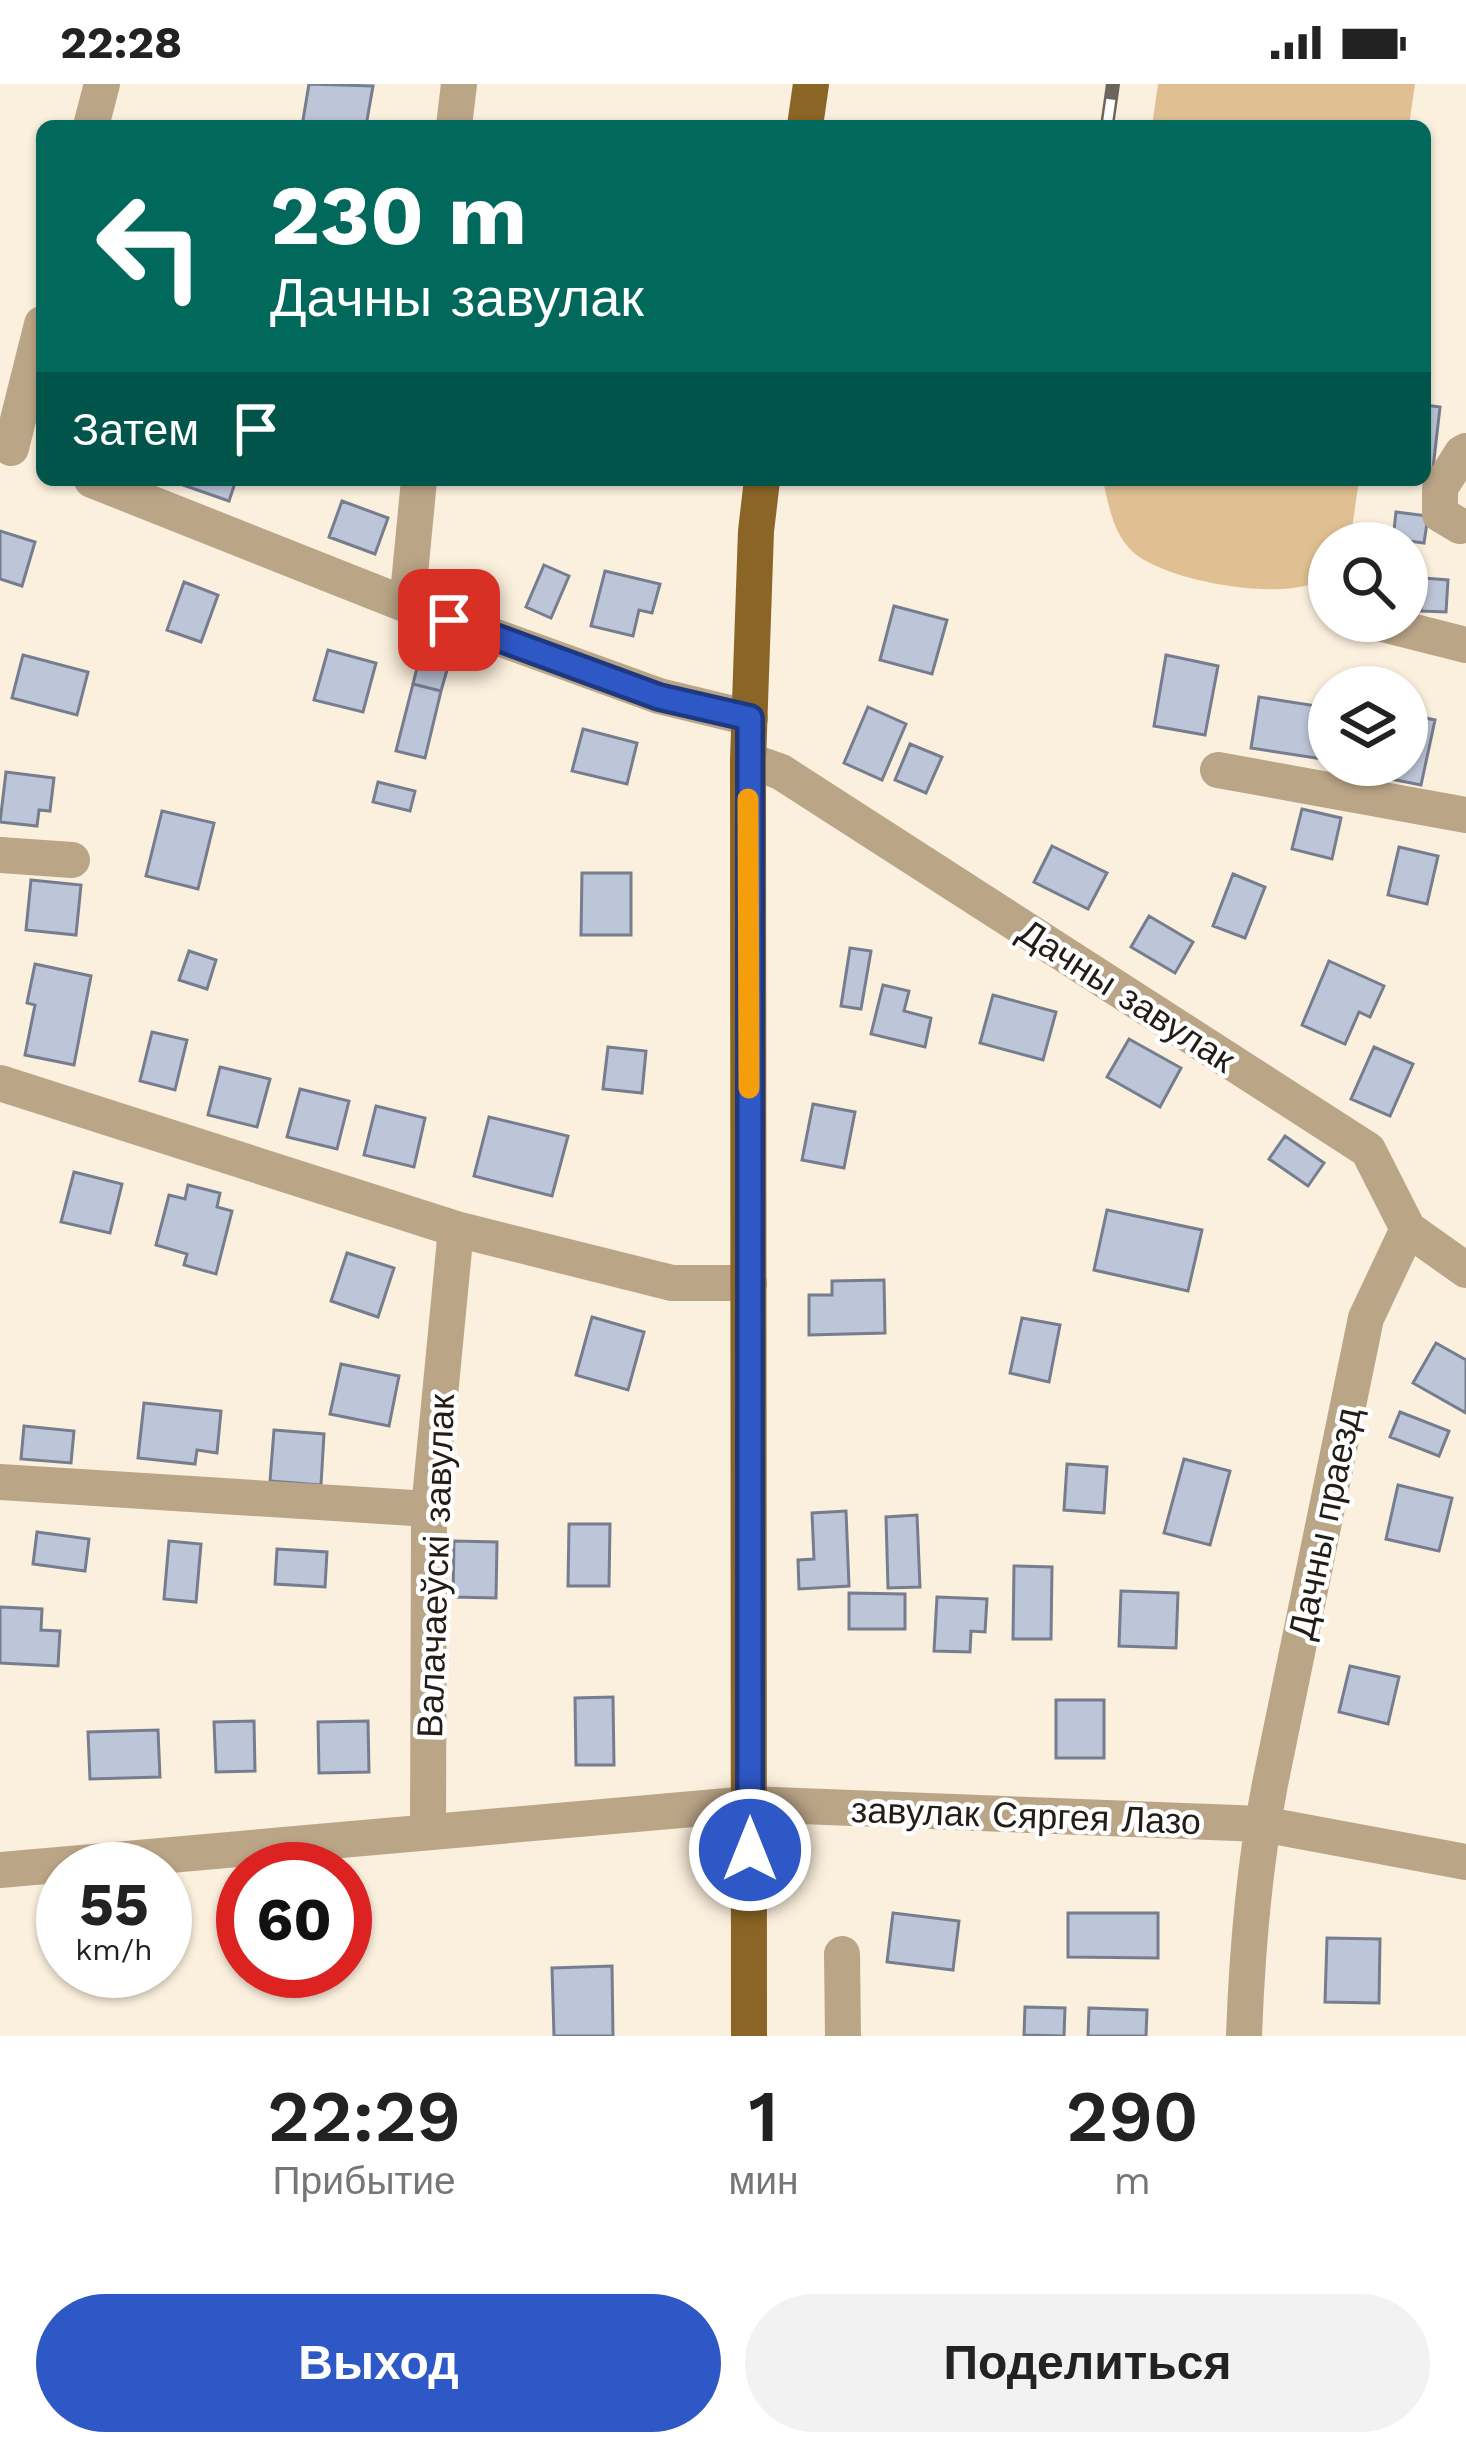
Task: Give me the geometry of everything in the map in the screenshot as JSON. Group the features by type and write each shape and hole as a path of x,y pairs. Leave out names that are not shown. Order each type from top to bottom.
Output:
{"main road":[{"path":"807,120 811,84"},
{"path":"749,2036 748,760 761,486"}],"street":[{"path":"93,120 102,84"},
{"path":"455,120 459,84"},
{"path":"18,452 36,356"},
{"path":"1460,526 1440,514 1440,488 1466,452"},
{"path":"107,486 407,605 659,697 750,718"},
{"path":"407,605 418,486"},
{"path":"1428,635 1466,645"},
{"name":"Дачны завулак","path":"748,760 781,772 1369,1150 1408,1229 1466,1270"},
{"path":"1218,770 1466,815"},
{"path":"0,855 72,860"},
{"path":"0,1083 456,1229 672,1283 749,1283"},
{"name":"Валачаеўскі завулак","path":"428,1832 429,1509 456,1229"},
{"name":"Дачны праезд","path":"1244,2036 1247,1951 1262,1824 1366,1318 1408,1229"},
{"path":"0,1482 429,1509"},
{"name":"завулак Сяргея Лазо","path":"0,1870 750,1804 1262,1824 1466,1862"},
{"path":"842,1954 843,2036"}],"shaded area":[{"path":"1158,84 1415,84 1410,120 1153,120"},
{"path":"1104,486 1358,486 1353,522 1308,522 1308,584 1300,587 1249,588 1192,578 1145,560 1119,534"}],"building":[{"path":"309,84 373,86 367,120 303,120"},
{"path":"1431,406 1440,407 1431,477"},
{"path":"186,486 234,486 229,501"},
{"path":"342,501 388,518 375,554 329,537"},
{"path":"1396,512 1428,516 1427,522 1395,522"},
{"path":"0,531 35,542 22,586 0,579"},
{"path":"544,565 569,576 551,618 526,607"},
{"path":"605,571 660,584 652,613 639,610 633,636 591,626"},
{"path":"1428,578 1448,580 1446,612 1428,611"},
{"path":"184,582 218,595 201,642 167,630"},
{"path":"894,606 947,620 932,674 880,660"},
{"path":"328,650 376,663 363,712 314,700"},
{"path":"23,655 88,672 77,715 12,698"},
{"path":"1166,655 1218,666 1205,735 1154,726"},
{"path":"420,656 449,663 441,691 413,684"},
{"path":"413,684 441,691 425,758 396,751"},
{"path":"1259,697 1308,705 1308,757 1251,748"},
{"path":"868,707 906,724 882,780 844,763"},
{"path":"1428,718 1435,720 1428,752"},
{"path":"583,729 637,743 627,784 572,771"},
{"path":"910,744 942,757 926,793 895,780"},
{"path":"6,772 54,778 50,811 39,810 37,826 0,822"},
{"path":"378,782 415,791 410,811 373,802"},
{"path":"1302,809 1341,818 1332,859 1292,849"},
{"path":"162,811 214,823 198,889 146,876"},
{"path":"1052,846 1107,873 1088,909 1034,882"},
{"path":"1399,847 1438,856 1427,904 1388,895"},
{"path":"582,873 631,873 631,935 581,935"},
{"path":"1233,874 1265,887 1245,938 1213,926"},
{"path":"31,880 81,885 76,935 26,930"},
{"path":"1149,916 1193,942 1175,973 1131,947"},
{"path":"850,948 871,951 861,1009 841,1006"},
{"path":"189,951 216,960 207,989 179,980"},
{"path":"1329,961 1384,986 1370,1017 1359,1012 1345,1044 1302,1025"},
{"path":"35,964 91,976 74,1065 25,1055 35,1005 27,1003"},
{"path":"883,985 909,991 904,1011 931,1018 925,1047 871,1034"},
{"path":"993,995 1056,1012 1043,1060 980,1043"},
{"path":"152,1032 187,1040 175,1090 140,1081"},
{"path":"1129,1039 1181,1068 1160,1107 1107,1077"},
{"path":"608,1047 646,1051 642,1093 603,1089"},
{"path":"1374,1047 1413,1064 1390,1116 1351,1099"},
{"path":"220,1067 270,1079 257,1127 208,1115"},
{"path":"300,1089 349,1101 337,1149 287,1137"},
{"path":"813,1104 855,1112 844,1168 802,1160"},
{"path":"376,1106 425,1118 414,1167 364,1155"},
{"path":"489,1117 568,1136 552,1196 474,1176"},
{"path":"1285,1136 1324,1163 1308,1186 1269,1159"},
{"path":"74,1172 122,1184 110,1233 61,1222"},
{"path":"188,1185 220,1193 217,1207 232,1211 216,1274 184,1265 187,1254 156,1245 169,1195 185,1199"},
{"path":"1107,1210 1202,1230 1188,1291 1094,1270"},
{"path":"347,1253 394,1268 378,1317 331,1301"},
{"path":"884,1280 885,1333 809,1335 809,1295 832,1295 832,1281"},
{"path":"592,1317 644,1332 628,1390 576,1375"},
{"path":"1022,1318 1060,1325 1049,1382 1010,1373"},
{"path":"1436,1343 1466,1360 1466,1413 1413,1383"},
{"path":"341,1364 399,1376 389,1426 330,1414"},
{"path":"144,1403 221,1411 217,1453 197,1450 195,1464 138,1458"},
{"path":"1400,1412 1449,1431 1439,1456 1390,1437"},
{"path":"24,1426 74,1431 71,1463 21,1459"},
{"path":"274,1430 324,1434 321,1485 270,1481"},
{"path":"1184,1459 1230,1471 1210,1545 1164,1533"},
{"path":"1067,1464 1107,1467 1104,1513 1064,1510"},
{"path":"1398,1485 1452,1498 1439,1551 1386,1539"},
{"path":"846,1511 849,1586 799,1589 798,1560 814,1559 812,1513"},
{"path":"917,1515 920,1587 888,1588 886,1517"},
{"path":"569,1524 610,1524 609,1586 568,1586"},
{"path":"37,1532 89,1539 85,1571 33,1564"},
{"path":"169,1541 201,1544 196,1602 164,1599"},
{"path":"454,1541 497,1542 496,1598 453,1597"},
{"path":"277,1549 327,1552 325,1587 275,1584"},
{"path":"1014,1566 1052,1567 1051,1639 1013,1639"},
{"path":"1121,1591 1178,1593 1176,1648 1119,1646"},
{"path":"849,1593 905,1594 905,1629 849,1629"},
{"path":"937,1597 987,1599 985,1632 971,1631 970,1652 934,1651"},
{"path":"0,1607 42,1609 41,1630 60,1631 58,1666 0,1663"},
{"path":"1350,1666 1399,1677 1388,1724 1339,1712"},
{"path":"613,1697 614,1765 576,1765 575,1698"},
{"path":"1056,1700 1104,1700 1104,1758 1056,1758"},
{"path":"254,1721 255,1771 216,1772 214,1722"},
{"path":"368,1721 369,1772 319,1773 318,1722"},
{"path":"158,1730 160,1777 90,1779 88,1732"},
{"path":"893,1913 959,1921 953,1970 887,1962"},
{"path":"1068,1913 1158,1913 1158,1958 1068,1957"},
{"path":"1327,1938 1380,1939 1379,2003 1325,2002"},
{"path":"612,1966 613,2036 554,2036 552,1968"},
{"path":"1025,2007 1065,2008 1064,2036 1024,2035"},
{"path":"1089,2008 1147,2010 1146,2036 1088,2036"}],"railway":[{"path":"1108,120 1113,84"}],"slow traffic":[{"path":"748,799 749,1088"}],"route":[{"path":"449,620 659,697 750,718 750,1850"}]}
